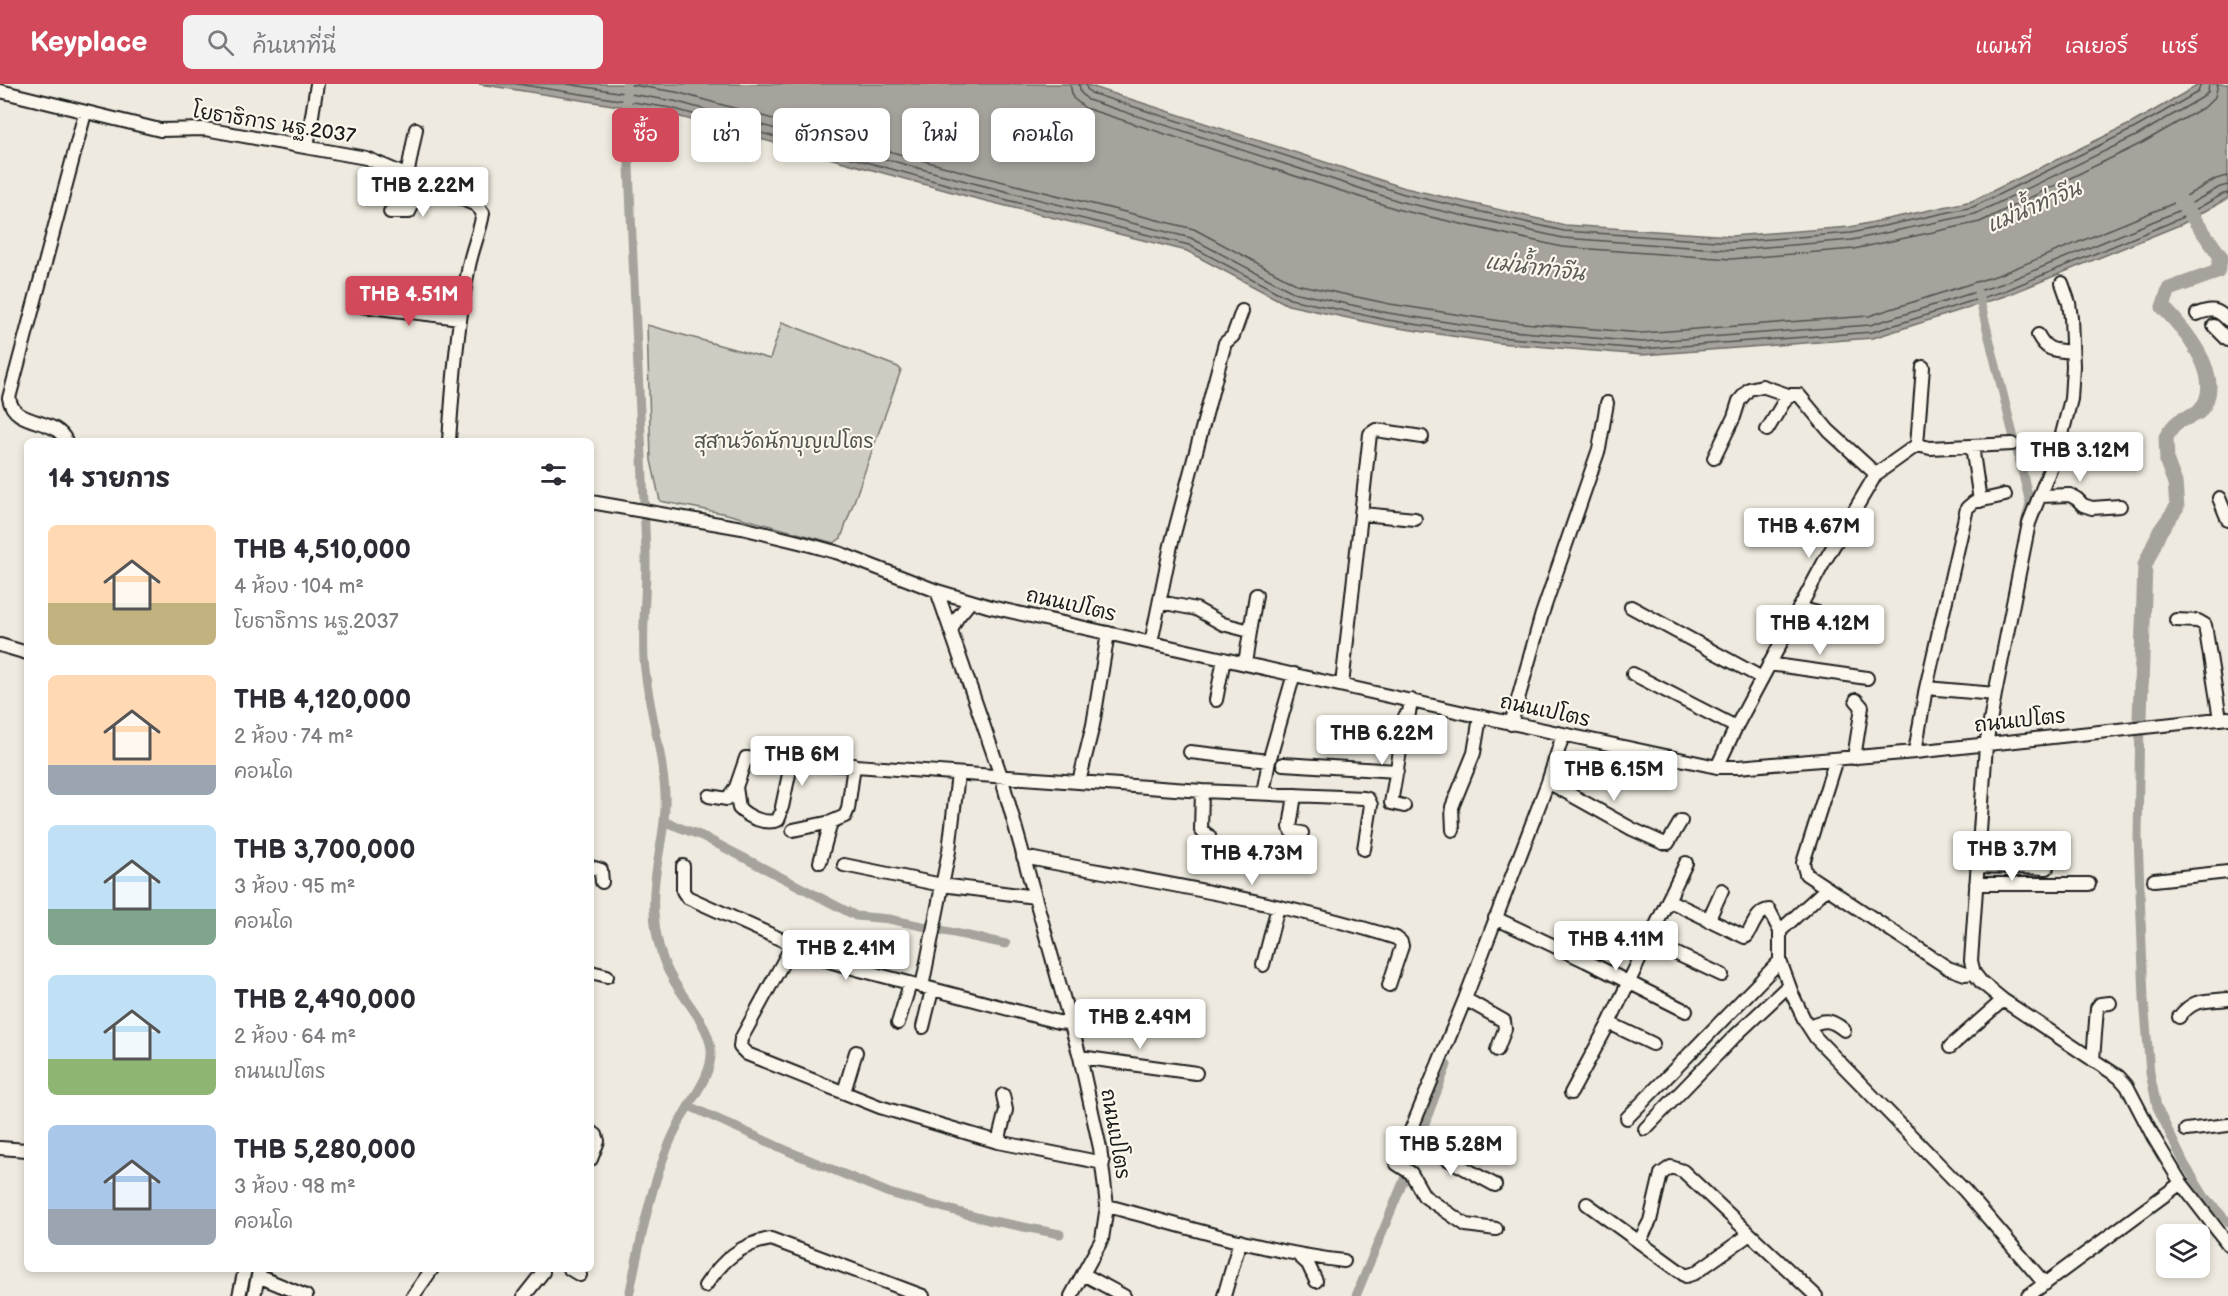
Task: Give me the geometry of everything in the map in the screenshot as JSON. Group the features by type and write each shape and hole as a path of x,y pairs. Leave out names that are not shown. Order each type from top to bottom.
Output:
{"street":[{"path":"307,147 317,84"},
{"name":"โยธาธิการ นฐ.2037","path":"0,91 85,113 170,131 210,130 366,158 476,205 483,213 468,268 460,318 449,438"},
{"path":"65,438 63,434 53,428 22,418 10,405 9,398 85,113"},
{"path":"390,212 409,212 411,208 416,129"},
{"path":"2062,283 2069,303 2072,352 2071,399 2065,428 2029,523 1995,694 1986,745 1971,961 1974,973 1981,982 2003,1000 2119,1077 2127,1086 2181,1183 2228,1244"},
{"path":"362,306 460,318"},
{"path":"2197,314 2212,309 2228,320"},
{"path":"1151,643 1171,545 1225,343 1233,336 1242,311"},
{"path":"2214,326 2228,340"},
{"path":"2038,335 2044,346 2072,352"},
{"path":"1917,445 1923,367"},
{"path":"1714,458 1734,417 1739,401 1749,389 1762,386 1803,398 1829,431 1876,474"},
{"path":"1767,430 1788,395"},
{"path":"1511,724 1542,614 1599,449 1607,403"},
{"path":"1342,685 1370,434 1376,430 1422,438"},
{"path":"1717,767 1799,608 1876,474 1917,445 1930,448 2013,444"},
{"path":"1972,446 1980,501"},
{"path":"1915,752 1926,688 1966,512 1969,505 2005,495"},
{"path":"2040,496 2070,495 2083,505 2092,508 2120,506"},
{"path":"2219,498 2228,520"},
{"path":"594,502 741,528 831,551 937,591"},
{"path":"1362,514 1414,519"},
{"name":"ถนนเปโตร","path":"937,591 1151,643 1511,724 1717,767 1854,758 2224,719"},
{"name":"ถนนเปโตร","path":"937,591 1001,776 1080,1057 1103,1162 1107,1206 1102,1239 1071,1296"},
{"path":"1245,663 1256,595"},
{"path":"951,631 957,618 971,600"},
{"path":"1160,602 1196,609 1223,624 1250,631"},
{"path":"1631,607 1762,678"},
{"path":"1799,608 1852,622"},
{"path":"2176,620 2198,621 2205,625 2224,719"},
{"path":"1079,782 1093,725 1108,633"},
{"path":"0,645 24,649"},
{"path":"1216,700 1224,659"},
{"path":"1769,664 1867,678"},
{"path":"1263,793 1269,761 1294,674"},
{"path":"1633,674 1736,727"},
{"path":"1926,688 1995,694"},
{"path":"1404,806 1391,803 1403,734 1406,732 1409,717 1410,700"},
{"path":"1854,758 1862,707 1856,700"},
{"path":"1453,830 1452,807 1474,753 1480,717"},
{"path":"1496,1229 1466,1225 1424,1196 1406,1170 1397,1164 1416,1136 1495,918 1548,782 1563,735"},
{"path":"1190,752 1269,761"},
{"path":"709,796 727,799 736,787 746,758 1202,791 1368,799 1371,805 1364,849"},
{"path":"1836,759 1803,863 1806,874 1948,968 1957,972 1974,973"},
{"path":"736,787 739,808 748,816 772,822 778,820 792,760"},
{"path":"1283,764 1397,771"},
{"path":"793,830 842,819 848,809 854,765"},
{"path":"923,1027 921,987 949,852 958,774"},
{"path":"1548,782 1632,829 1663,843 1671,840 1681,821"},
{"path":"1202,791 1201,830 1209,836"},
{"path":"1295,795 1290,827 1292,831 1302,833"},
{"path":"820,862 831,822"},
{"path":"1023,857 1278,907 1396,938 1402,946 1389,985"},
{"path":"1571,1093 1609,1023 1686,863"},
{"path":"844,865 942,885 1035,897"},
{"path":"683,866 683,891 687,897 829,961 921,987 1070,1024 1104,1027 1118,1023 1134,1025"},
{"path":"1977,866 2047,868"},
{"path":"594,868 601,870 602,882"},
{"path":"2154,880 2228,872"},
{"path":"1976,884 2089,884"},
{"path":"1780,931 1827,888"},
{"path":"1708,921 1722,890"},
{"path":"1668,900 1745,937 1748,936 1758,915 1769,910 1780,931 1780,961 1809,1026 1837,1060 1965,1191 2045,1284"},
{"path":"1263,965 1278,907"},
{"path":"1495,918 1686,1011"},
{"path":"1649,941 1722,975"},
{"path":"793,944 741,1039 741,1047 747,1054 880,1107 998,1142 1103,1162"},
{"path":"1626,1118 1780,961"},
{"path":"594,973 607,976"},
{"path":"1645,1129 1734,1037 1789,985"},
{"path":"898,1023 921,987"},
{"path":"1465,999 1504,1021 1505,1029 1497,1050"},
{"path":"2179,1017 2187,1007 2199,1001 2228,999"},
{"path":"1950,1047 2003,1000"},
{"path":"2093,1060 2097,1008 2100,1004 2110,1003"},
{"path":"1809,1026 1826,1020 1836,1023 1844,1030"},
{"path":"1609,1023 1653,1044"},
{"path":"844,1092 856,1052"},
{"path":"1080,1057 1196,1073"},
{"path":"998,1142 1007,1104 1003,1095"},
{"path":"2186,1130 2228,1125"},
{"path":"594,1134 598,1141 594,1151"},
{"path":"1416,1136 1496,1185"},
{"path":"0,1148 24,1149"},
{"path":"1639,1242 1650,1221 1661,1174 1671,1167 1677,1167 1816,1296"},
{"path":"2028,1296 2181,1183"},
{"path":"1587,1204 1682,1274 1691,1275 1750,1234"},
{"path":"1107,1206 1296,1253 1344,1261"},
{"path":"705,1286 718,1267 730,1256 748,1246 771,1239 924,1296"},
{"path":"1224,1296 1240,1240"},
{"path":"1296,1253 1308,1264 1316,1281"},
{"path":"239,1296 244,1272"},
{"path":"413,1296 430,1272"},
{"path":"524,1296 543,1272"},
{"path":"254,1296 259,1273 306,1296"},
{"path":"1083,1274 1124,1296"}],"green space":[{"name":"สุสานวัดนักบุญเปโตร","path":"782,322 901,370 841,538 834,543 727,514 660,501 651,460 647,325 770,359"}],"water":[{"name":"แม่น้ำท่าจีน","path":"479,84 1084,84 1405,188 1565,225 1731,236 1850,227 1972,201 2132,123 2200,84 2228,84 2228,198 2182,224 2005,296 1873,338 1642,355 1498,343 1385,326 1288,305 1187,251 970,197 843,162 890,162 890,108 773,108 773,142 761,139 761,108 691,108 691,120 679,116 679,108 632,108"}],"waterway":[{"path":"626,84 646,552 644,659 665,794 664,824 655,883 655,920 659,946 668,971 701,1021 711,1049 707,1074 674,1133 657,1178 629,1296"},
{"path":"2140,718 2145,565 2160,531 2177,507 2175,483 2167,462 2166,437 2178,422 2199,412 2207,399 2209,385 2206,371 2192,342 2163,307 2169,289 2217,272 2221,257 2181,201"},
{"path":"1978,293 2030,503 2026,519"},
{"path":"2140,718 2138,837 2144,999 2150,1073 2157,1107 2184,1163 2205,1197 2228,1222"},
{"path":"665,822 702,836 856,916 889,919 1006,944"},
{"path":"1356,1296 1401,1187 1447,1065"},
{"path":"689,1106 889,1193 988,1220 1060,1234"}]}
